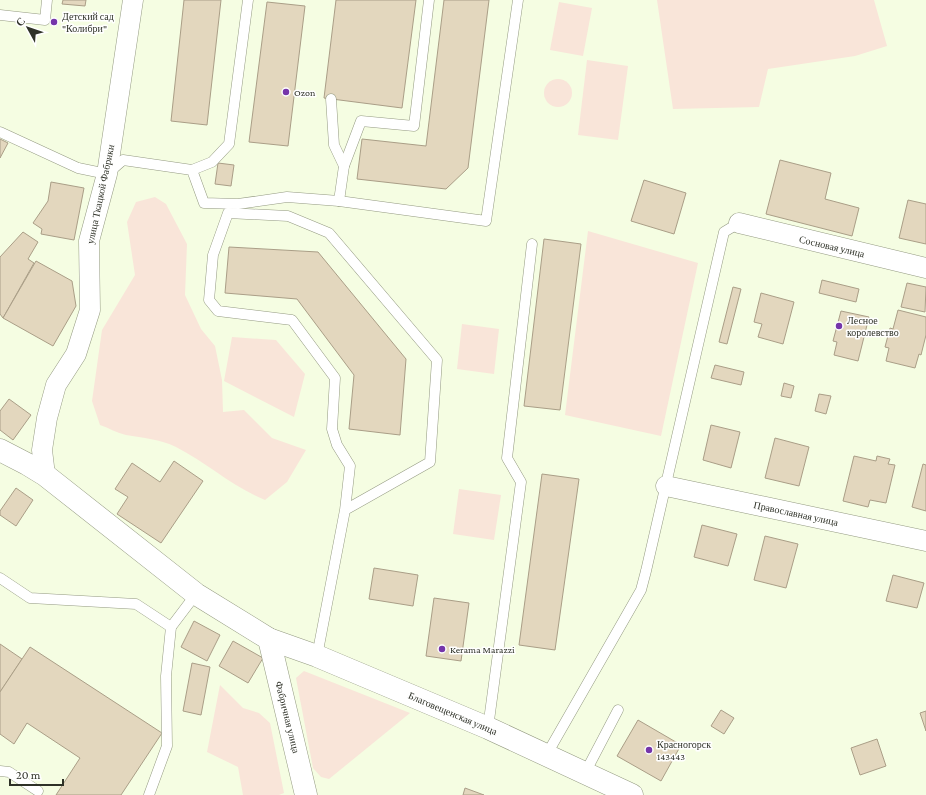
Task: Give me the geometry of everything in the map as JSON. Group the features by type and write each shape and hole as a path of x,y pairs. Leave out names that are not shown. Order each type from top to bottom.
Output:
{"street":[{"name":"улица Ткацкой Фабрики","path":"45,475 42,450 47,418 56,385 76,354 90,310 89,241 107,174 133,0"},
{"name":"Сосновая улица","path":"739,223 926,268"},
{"name":"Благовещенская улица","path":"0,450 22,460 45,475 196,594 269,638 317,656 488,728 547,754 620,792"},
{"name":"Православная улица","path":"666,486 926,541"},
{"name":"Фабричная улица","path":"269,638 306,795"}],"lane":[{"path":"0,15 45,20 47,0"},
{"path":"0,132 78,168 107,174 123,160 192,170 212,162 229,144 248,0"},
{"path":"339,200 344,166 361,121 414,126 429,0"},
{"path":"192,170 204,204 238,204 288,197 339,200 486,221 518,0"},
{"path":"331,99 334,145 344,166"},
{"path":"238,204 228,213 213,255 209,300 218,311 292,320 335,378 332,429 337,445 350,466 345,510 317,656"},
{"path":"228,213 288,216 330,233 437,360 430,462 345,510"},
{"path":"547,754 640,590 666,486 724,232 739,223"},
{"path":"488,728 521,482 507,458 532,244"},
{"path":"0,578 30,598 136,604 171,628"},
{"path":"149,795 167,746 166,676 171,628 196,594"},
{"path":"585,773 618,710"},
{"path":"0,771 9,772 38,791"}],"shaded area":[{"path":"657,0 874,0 887,46 855,56 768,69 759,107 673,109"},
{"path":"559,2 592,8 583,56 550,50"},
{"path":"587,60 628,66 618,140 578,135"},
{"path":"558,79 568,83 572,93 568,103 558,107 548,103 544,93 548,83"},
{"path":"155,197 166,204 187,244 185,295 201,329 215,346 222,380 223,412 244,410 272,438 306,450 287,482 265,500 253,495 187,453 170,444 158,440 123,434 100,425 92,401 102,330 135,275 127,222 136,202"},
{"path":"588,231 698,263 661,436 565,415"},
{"path":"462,324 499,329 494,374 457,369"},
{"path":"232,337 276,340 305,374 294,417 224,381"},
{"path":"459,489 501,495 494,540 453,534"},
{"path":"304,671 410,713 329,779 321,777 313,768 296,678"},
{"path":"220,685 243,708 259,713 270,723 284,793 279,795 243,795 238,767 207,752"}],"building":[{"path":"63,0 86,0 85,6 62,4"},
{"path":"184,0 221,0 207,125 171,121"},
{"path":"336,0 416,0 402,108 324,98"},
{"path":"444,0 489,0 468,168 446,189 357,179 362,139 426,146"},
{"path":"267,2 305,6 288,146 249,142"},
{"path":"0,139 8,143 0,158"},
{"path":"780,160 831,173 825,199 859,208 852,236 766,214"},
{"path":"218,163 234,165 231,186 215,184"},
{"path":"644,180 686,193 674,234 631,221"},
{"path":"51,182 84,188 74,240 41,234 42,229 33,223 48,201"},
{"path":"908,200 926,204 926,244 899,238"},
{"path":"23,232 38,242 28,259 34,263 3,318 0,314 0,257"},
{"path":"544,239 581,244 560,410 524,406"},
{"path":"229,247 318,252 406,359 400,435 349,429 354,375 297,299 225,293"},
{"path":"36,261 72,281 76,306 53,346 3,318"},
{"path":"822,280 859,289 856,302 819,293"},
{"path":"907,283 926,287 925,312 901,307"},
{"path":"733,287 741,289 727,344 719,342"},
{"path":"761,293 794,302 783,344 758,337 762,324 754,322"},
{"path":"898,310 926,317 926,335 921,355 919,354 915,368 886,361 889,348 885,347 890,328 893,329"},
{"path":"841,311 869,317 858,361 834,355 837,342 833,341"},
{"path":"715,365 744,372 741,385 711,378"},
{"path":"784,383 794,386 791,398 781,396"},
{"path":"819,394 831,396 826,414 815,411"},
{"path":"9,399 31,415 13,440 0,430 0,411"},
{"path":"711,425 740,432 731,468 703,460"},
{"path":"775,438 809,447 799,486 765,478"},
{"path":"854,456 876,461 877,456 890,459 888,464 895,465 886,503 870,500 868,507 843,501"},
{"path":"174,461 203,481 161,543 117,514 128,497 115,489 132,463 160,482"},
{"path":"923,464 926,465 926,511 912,507"},
{"path":"542,474 579,479 555,650 519,645"},
{"path":"16,488 33,500 16,526 0,515 0,511"},
{"path":"702,525 737,534 728,566 694,557"},
{"path":"765,536 798,544 786,588 754,580"},
{"path":"374,568 418,575 413,606 369,599"},
{"path":"893,575 924,583 917,608 886,601"},
{"path":"434,598 469,603 461,661 426,656"},
{"path":"194,621 220,635 207,661 181,647"},
{"path":"233,641 263,658 248,683 219,666"},
{"path":"0,644 22,659 0,692"},
{"path":"30,647 162,733 121,795 56,795 80,758 27,723 14,744 0,734 0,692"},
{"path":"192,663 210,667 201,715 183,711"},
{"path":"721,710 734,718 724,734 711,726"},
{"path":"926,711 926,731 920,713"},
{"name":"Красногорск 143443","path":"638,720 681,745 661,781 617,756"},
{"path":"877,739 886,766 860,775 851,748"},
{"path":"465,788 484,795 463,795"}],"place":[{"name":"Детский сад \"Колибри\"","path":"54,22"},
{"name":"Ozon","path":"286,92"},
{"name":"Лесное королевство","path":"839,326"},
{"name":"Kerama Marazzi","path":"442,649"},
{"name":"Красногорск 143443","path":"649,750"}]}
